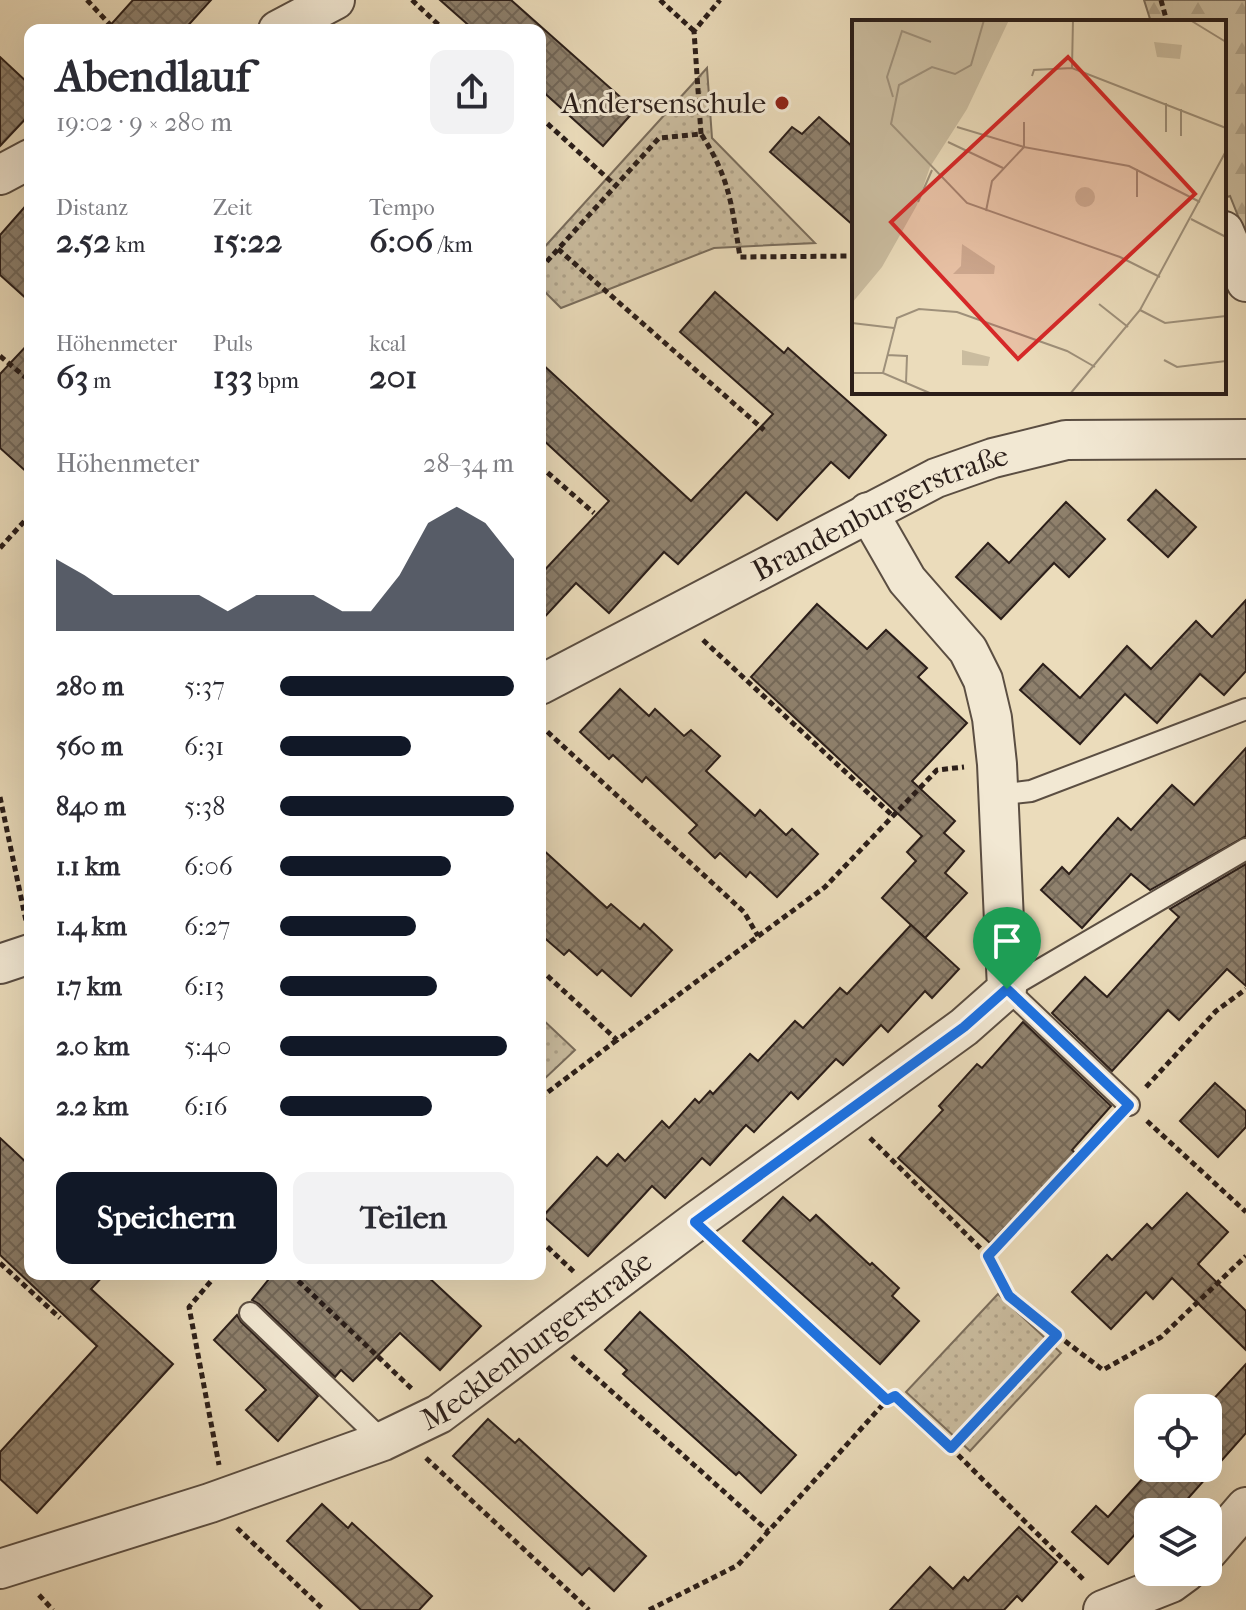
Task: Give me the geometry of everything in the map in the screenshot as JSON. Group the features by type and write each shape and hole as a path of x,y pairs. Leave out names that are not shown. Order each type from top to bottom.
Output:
{"street":[{"path":"289,24 335,0"},
{"path":"0,175 24,162"},
{"path":"1226,236 1246,282"},
{"name":"Brandenburgerstraße","path":"546,682 868,512 936,478 993,458 1066,440 1246,439"},
{"path":"868,512 907,580 968,650 983,680 992,718 997,780 1007,989"},
{"path":"0,964 24,942"},
{"name":"Mecklenburgerstraße","path":"0,1569 218,1500 391,1438 439,1414 695,1222 985,1011 1007,989"},
{"path":"1222,1535 1246,1507"},
{"path":"1096,1597 1180,1588"}],"lane":[{"path":"997,780 1031,791 1246,709"},
{"name":"Mecklenburgerstraße","path":"1007,989 1246,849"},
{"path":"1007,989 1129,1105"},
{"path":"250,1313 391,1438"}],"path":[{"path":"87,0 109,24"},
{"path":"412,0 438,24"},
{"path":"660,0 694,31 701,134 716,157 730,190 740,257 852,256"},
{"path":"694,31 720,0"},
{"path":"1161,0 1166,20"},
{"path":"546,122 615,185"},
{"path":"546,262 659,138 701,134"},
{"path":"558,249 764,430"},
{"path":"0,356 24,376"},
{"path":"546,471 594,513"},
{"path":"0,548 24,522"},
{"path":"682,610 706,644 893,816"},
{"path":"546,730 744,912 758,936"},
{"path":"546,1093 825,887 937,770 997,780"},
{"path":"0,797 24,918"},
{"path":"546,975 617,1040"},
{"path":"988,1256 1216,1011 1246,989"},
{"path":"1129,1105 1246,1212"},
{"path":"845,1113 988,1256 1009,1296 1103,1370 1161,1337 1246,1256"},
{"path":"695,1222 887,1400"},
{"path":"546,1246 598,1294"},
{"path":"0,1263 60,1318"},
{"path":"212,1280 189,1307 218,1500 324,1610"},
{"path":"297,1280 439,1414"},
{"path":"547,1334 768,1531"},
{"path":"951,1448 1057,1335"},
{"path":"649,1610 738,1565 887,1400 895,1396 951,1448 1096,1597"},
{"path":"391,1438 589,1610"}],"green space":[{"path":"1144,0 1246,0 1246,236 1230,196 1226,197 1226,20 1150,20"},
{"path":"707,68 712,138 815,243 714,248 561,308 546,293 546,245"},
{"path":"546,1023 575,1050 546,1077"},
{"path":"998,1294 1061,1353 970,1451 906,1392"}],"building":[{"path":"133,0 211,0 189,24 111,24"},
{"path":"440,0 511,0 538,24 467,24"},
{"path":"546,31 635,110 603,146 546,94"},
{"path":"0,57 24,79 24,120 0,146"},
{"path":"819,117 852,146 852,224 770,152 792,127 802,134"},
{"path":"24,208 24,297 0,275 0,235"},
{"path":"715,292 784,353 788,348 886,435 849,478 831,462 777,520 746,492 678,564 664,552 609,613 576,583 546,616 546,569 609,501 546,443 546,368 691,501 773,414 680,332"},
{"path":"24,348 24,470 0,448 0,374"},
{"path":"1156,490 1196,527 1168,557 1128,520"},
{"path":"1066,502 1105,539 1069,577 1054,563 1001,619 956,577 988,543 1009,563"},
{"path":"1246,600 1246,671 1224,695 1200,674 1157,723 1125,694 1080,744 1020,690 1043,664 1080,698 1127,646 1151,669 1196,621 1212,637"},
{"path":"817,604 867,649 886,630 927,668 918,677 967,723 912,781 955,821 944,833 964,851 945,873 967,893 925,938 882,898 916,861 907,852 922,836 751,677"},
{"path":"620,689 649,716 655,709 684,736 691,730 720,756 706,771 755,816 760,810 786,835 792,829 818,854 777,897 750,872 746,877 720,853 715,858 689,833 697,825 646,777 642,782 613,755 609,759 580,732"},
{"path":"1246,748 1246,836 1150,890 1131,874 1082,928 1041,890 1062,867 1069,874 1118,818 1131,830 1172,785 1194,805"},
{"path":"546,852 607,908 611,904 640,929 644,924 672,950 631,996 602,970 597,975 569,950 564,955 546,939"},
{"path":"1246,864 1246,986 1227,969 1179,1020 1168,1010 1112,1071 1052,1013 1085,977 1107,997 1179,917 1170,909"},
{"path":"911,925 959,969 932,998 925,991 888,1032 881,1025 843,1065 836,1059 798,1099 791,1092 754,1132 746,1125 710,1165 702,1158 665,1198 652,1186 588,1256 546,1219 546,1213 597,1157 607,1166 618,1154 625,1161 662,1121 669,1128 695,1099 699,1103 710,1091 713,1094 750,1054 758,1061 795,1021 803,1028 840,988 847,994"},
{"path":"1023,1022 1111,1106 1072,1150 1076,1154 990,1243 898,1158 943,1110 939,1106 977,1064 982,1068"},
{"path":"1215,1083 1246,1111 1246,1127 1218,1157 1180,1121"},
{"path":"0,1138 24,1160 24,1278 0,1255"},
{"path":"1187,1193 1228,1232 1198,1264 1246,1311 1246,1350 1172,1278 1153,1299 1146,1292 1111,1329 1072,1292 1107,1255 1112,1260 1147,1224 1152,1229"},
{"path":"783,1197 810,1221 816,1215 870,1265 872,1263 899,1288 892,1296 919,1321 880,1364 743,1241"},
{"path":"27,1280 99,1280 91,1289 173,1364 37,1513 0,1479 0,1452 97,1346"},
{"path":"268,1280 431,1280 481,1326 440,1370 400,1333 353,1381 341,1370 335,1377 252,1300"},
{"path":"640,1312 796,1455 761,1493 739,1472 736,1475 623,1374 627,1370 605,1350"},
{"path":"237,1315 318,1396 278,1441 246,1410 266,1390 214,1340"},
{"path":"1246,1364 1246,1433 1222,1460 1222,1394 1218,1394"},
{"path":"488,1419 515,1443 519,1439 646,1556 614,1591 589,1568 582,1575 453,1456"},
{"path":"1139,1482 1203,1482 1188,1498 1134,1498 1134,1535 1108,1564 1072,1532 1096,1506 1108,1517"},
{"path":"322,1504 348,1528 352,1523 432,1596 419,1610 361,1610 287,1541"},
{"path":"1019,1527 1057,1562 1022,1601 1017,1596 1004,1610 890,1610 930,1567 953,1589 964,1577 968,1581"}],"place":[{"name":"Andersenschule","path":"782,103"}],"route":[{"path":"1007,989 1129,1105 988,1256 1009,1296 1057,1335 951,1448 895,1396 887,1400 695,1222 964,1027 1007,989"}]}
